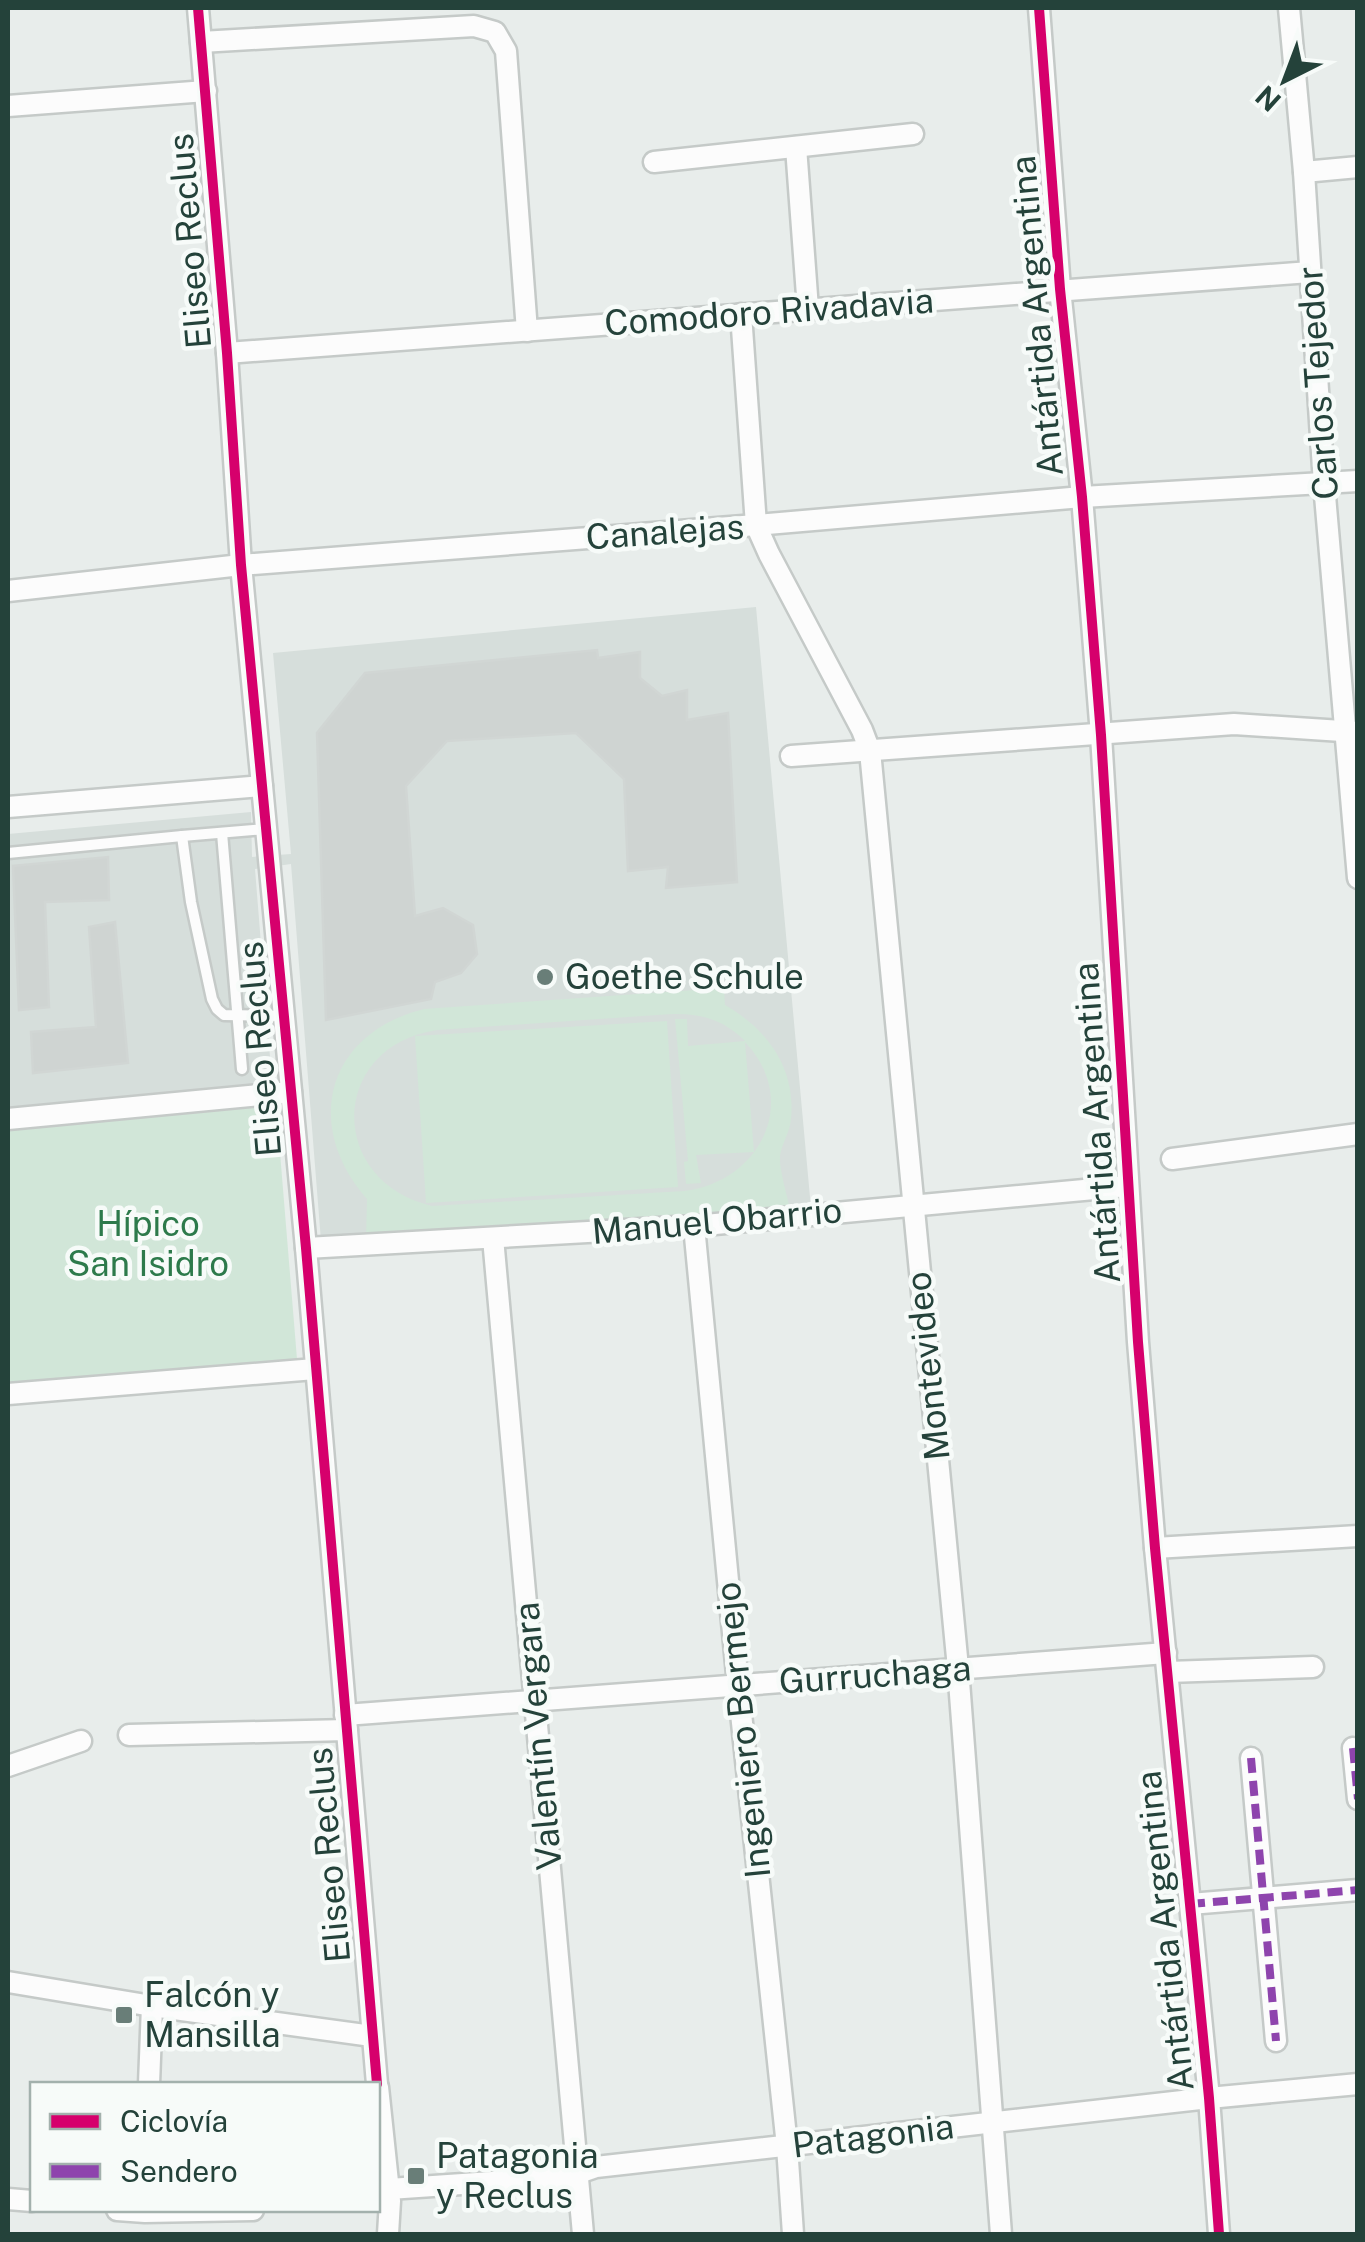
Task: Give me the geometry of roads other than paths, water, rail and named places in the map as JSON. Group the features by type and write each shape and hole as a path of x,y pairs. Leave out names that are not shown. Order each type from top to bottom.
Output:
{"street":[{"name":"Eliseo Reclus","path":"198,8 241,565 306,1248 377,2082"},
{"name":"Antártida Argentina","path":"1039,8 1060,290 1101,734 1127,1186 1155,1548 1209,2098 1218,2234"},
{"name":"Carlos Tejedor","path":"1289,8 1324,484 1352,731 1358,878"},
{"path":"201,42 474,26 495,32 506,51 527,331"},
{"path":"8,106 206,91"},
{"path":"654,162 912,134"},
{"path":"796,147 808,309"},
{"path":"1304,172 1358,167"},
{"name":"Comodoro Rivadavia","path":"227,353 1310,272"},
{"path":"741,314 756,526"},
{"path":"1324,484 1358,482"},
{"name":"Canalejas","path":"8,592 241,565 1082,497 1324,484"},
{"name":"Montevideo","path":"756,526 870,750 958,1668 1001,2234"},
{"path":"790,756 1234,724 1352,731"},
{"path":"8,807 262,786"},
{"path":"8,1119 292,1092"},
{"path":"1172,1159 1358,1134"},
{"name":"Manuel Obarrio","path":"306,1248 694,1226 1127,1186"},
{"name":"Ingeniero Bermejo","path":"694,1226 793,2234"},
{"name":"Valentín Vergara","path":"493,1238 584,2234"},
{"path":"8,1394 315,1369"},
{"path":"1155,1548 1358,1536"},
{"name":"Gurruchaga","path":"129,1735 346,1723 535,1701 958,1668 1167,1662 1313,1667"},
{"path":"8,1766 81,1741"},
{"path":"1353,1748 1358,1799"},
{"path":"1250,1758 1276,2041"},
{"path":"1190,1904 1358,1890"},
{"path":"8,1982 372,2036"},
{"path":"150,2082 152,2006"},
{"name":"Patagonia","path":"385,2198 567,2176 596,2168 1358,2084"},
{"name":"Eliseo Reclus","path":"380,2128 388,2234"}],"lane":[{"path":"8,853 266,829"},
{"path":"222,833 242,1070"},
{"path":"182,836 191,902 216,1009 224,1015 284,1016"}],"place":[{"name":"Goethe Schule","path":"545,977"},
{"name":"Falcón y Mansilla","path":"124,2015"},
{"name":"Patagonia y Reclus","path":"416,2176"}],"park label":[{"name":"Hípico San Isidro","path":"148,1244"}]}
